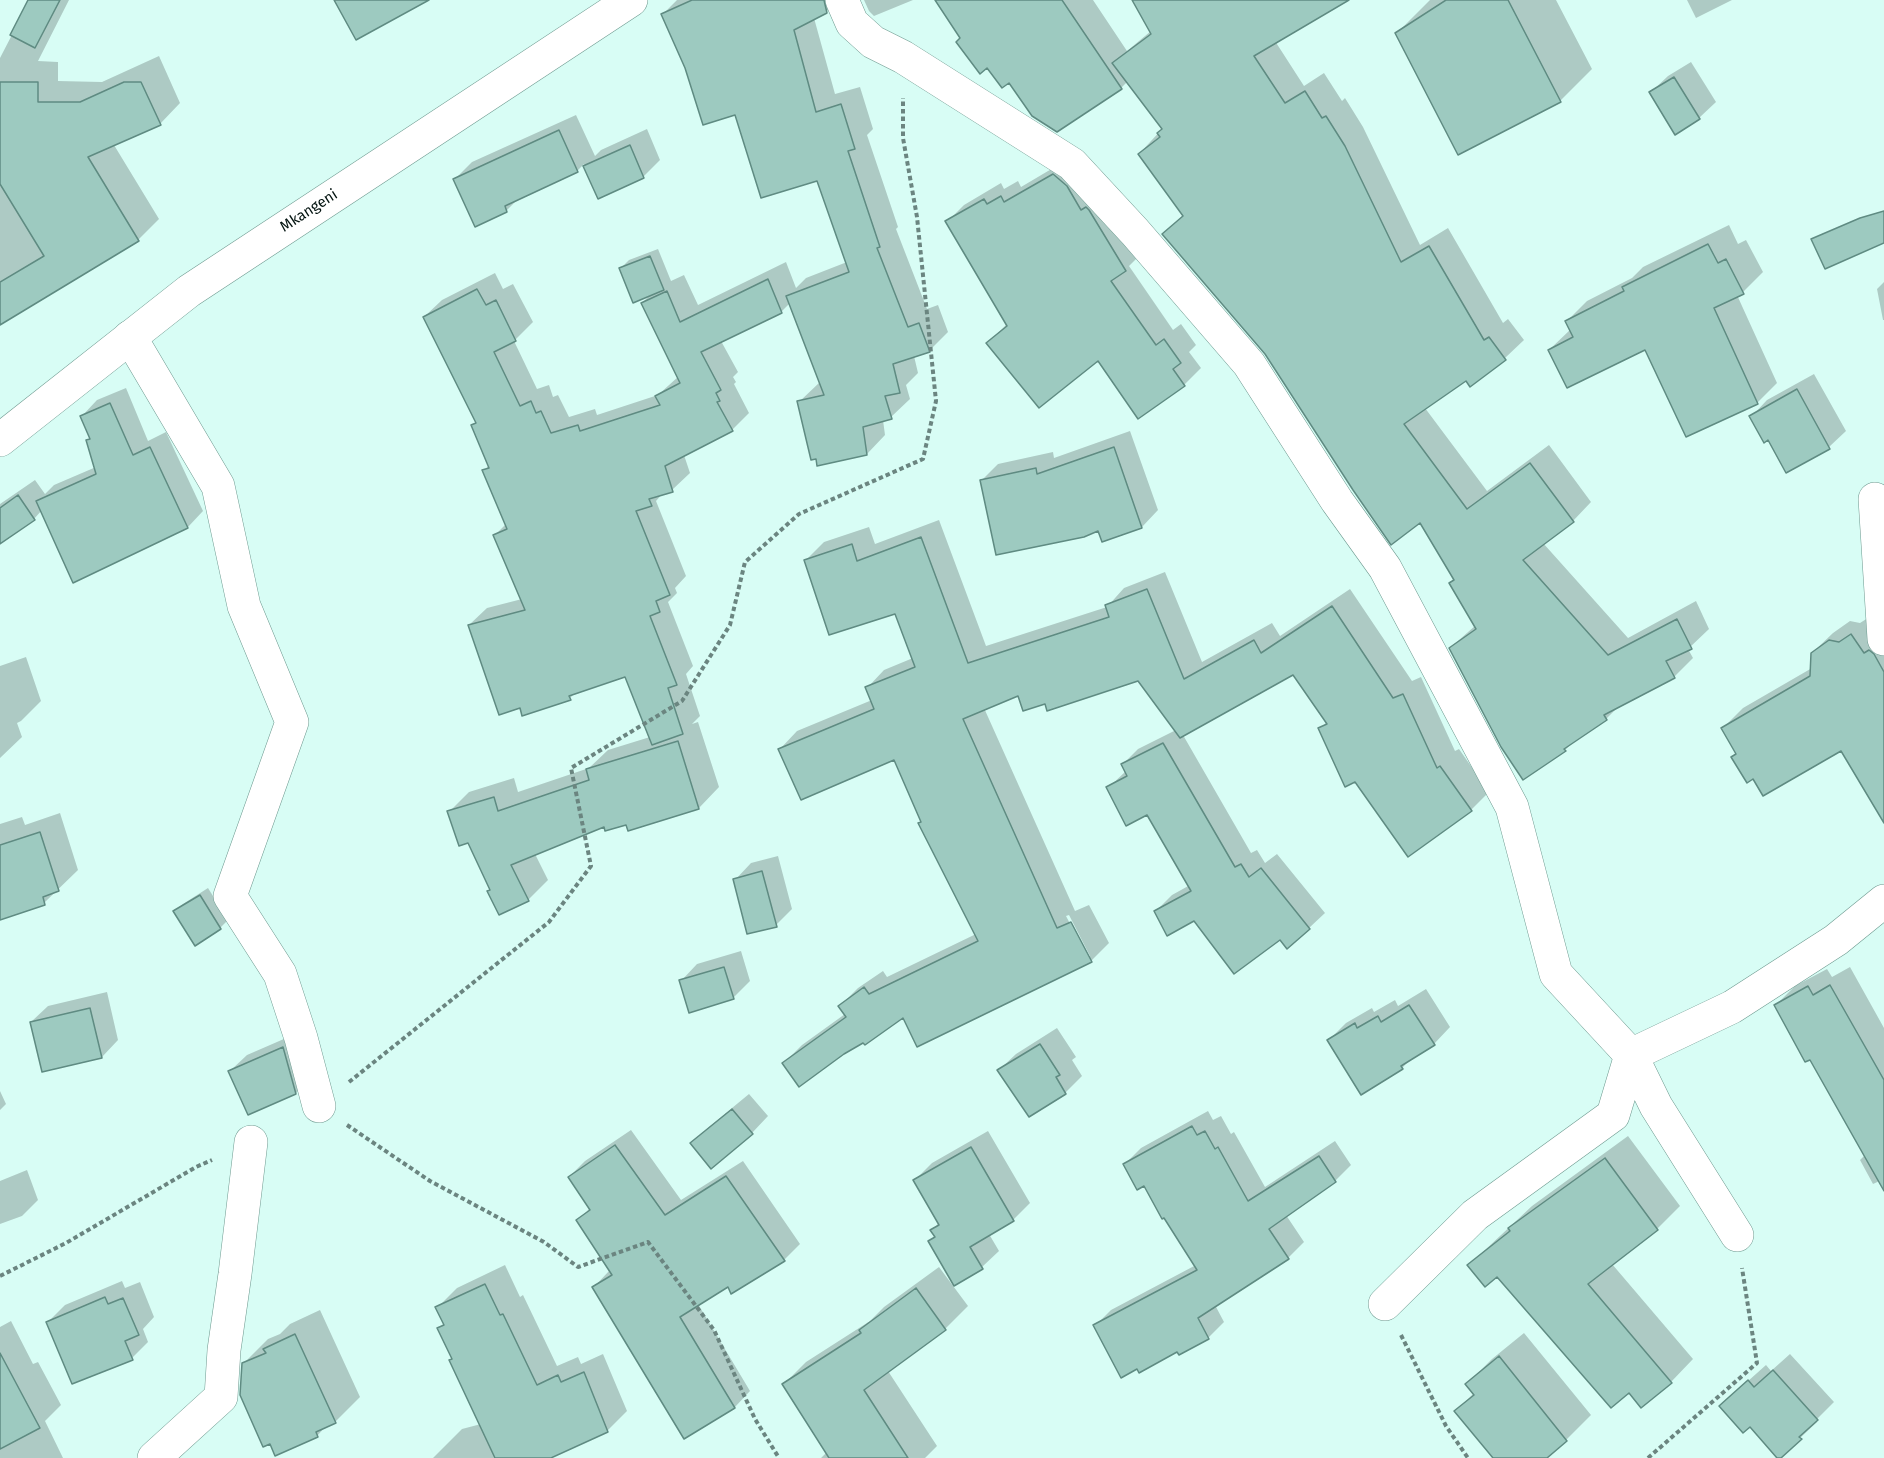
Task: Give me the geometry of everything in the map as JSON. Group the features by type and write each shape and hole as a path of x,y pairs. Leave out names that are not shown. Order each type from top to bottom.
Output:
{"street":[{"name":"Mkangeni","path":"0,440 189,291 631,0"},
{"path":"842,0 852,23 873,42 903,57 1072,164 1135,232 1250,364 1337,501 1386,568 1512,807 1556,974 1631,1055 1656,1106 1737,1235"},
{"path":"130,337 218,486 244,606 292,722 230,896 280,974 301,1038 319,1106"},
{"path":"1875,498 1884,639"},
{"path":"1385,1304 1475,1215 1614,1115 1631,1055 1732,1007 1836,940 1884,901"},
{"path":"154,1458 221,1397 224,1350 251,1142"}],"path":[{"path":"779,1458 755,1419 714,1330 648,1242 578,1267 544,1242 430,1181 319,1106 549,922 591,866 571,768 681,701 730,625 746,562 799,514 923,459 936,401 917,218 903,138 903,57"},
{"path":"0,1276 66,1243 196,1167 251,1142"},
{"path":"1648,1458 1757,1363 1737,1235"},
{"path":"1385,1304 1446,1426 1468,1458"}],"building":[{"path":"28,0 60,0 35,48 10,35"},
{"path":"334,0 429,0 356,40"},
{"path":"692,0 824,0 827,13 794,30 816,112 841,104 855,149 848,151 880,247 877,248 908,327 919,323 930,352 893,364 900,393 885,396 892,419 863,427 867,455 817,466 816,459 811,460 797,401 824,395 786,296 849,272 817,181 761,198 735,115 703,125 685,68 661,14"},
{"path":"935,0 1062,0 1122,89 1057,132 1032,116 1009,83 1002,88 987,68 980,74 956,42 960,38"},
{"path":"1132,0 1349,0 1254,56 1285,103 1305,91 1322,118 1326,116 1345,146 1401,262 1429,246 1484,340 1489,337 1506,360 1470,387 1466,381 1404,424 1467,509 1530,463 1574,522 1523,560 1608,655 1677,619 1692,649 1666,661 1675,678 1604,715 1607,720 1523,780 1501,747 1449,648 1476,629 1449,583 1454,580 1420,523 1391,545 1265,354 1162,234 1183,216 1138,154 1160,137 1157,133 1162,129 1112,63 1151,34"},
{"path":"1446,0 1508,0 1561,102 1458,155 1395,33"},
{"path":"1674,77 1700,119 1675,135 1649,92"},
{"path":"0,82 38,82 38,102 80,102 124,82 141,82 161,125 88,157 139,241 0,325 0,282 44,256 0,184"},
{"path":"559,130 578,172 505,206 507,212 475,227 453,179"},
{"path":"630,145 644,178 598,199 583,166"},
{"path":"1053,174 1067,186 1081,210 1086,207 1089,210 1126,271 1111,281 1156,345 1164,339 1181,363 1173,369 1185,386 1138,419 1098,361 1039,408 986,343 1007,326 945,221 984,199 987,204 1001,196 1004,202"},
{"path":"1884,211 1884,243 1825,269 1811,239 1860,218"},
{"path":"1708,244 1718,263 1726,259 1744,294 1714,308 1758,404 1686,437 1645,350 1567,388 1548,350 1573,337 1565,321 1624,291 1622,287"},
{"path":"650,256 664,290 633,303 619,268"},
{"path":"768,279 782,313 701,352 721,390 716,393 720,401 717,402 733,431 665,466 673,492 649,499 652,506 636,511 670,595 656,601 660,612 650,616 677,685 668,688 683,734 652,745 625,677 569,696 571,700 522,716 520,708 499,715 468,625 525,610 493,535 507,529 482,470 489,468 471,425 476,423 423,317 477,289 486,305 496,300 516,341 494,352 520,406 531,401 536,413 541,411 551,433 578,425 580,431 660,405 655,396 680,383 641,303 667,291 680,322"},
{"path":"1797,389 1830,449 1786,473 1768,440 1764,443 1749,416"},
{"path":"110,403 133,455 150,447 188,528 73,583 36,501 96,474 86,440 90,439 80,416"},
{"path":"1114,447 1142,528 1102,542 1098,531 1084,537 996,555 980,480 1036,468 1037,474"},
{"path":"18,495 35,520 0,544 0,508"},
{"path":"921,537 968,663 1109,617 1105,605 1147,589 1184,679 1254,640 1261,653 1332,606 1393,698 1403,694 1437,768 1440,766 1472,811 1408,857 1355,782 1345,787 1318,728 1327,724 1293,675 1180,738 1138,681 1047,711 1045,704 1023,711 1018,696 963,719 1057,928 1071,922 1092,962 917,1047 903,1018 865,1045 863,1043 844,1054 799,1087 782,1063 846,1017 838,1006 864,987 869,994 978,941 918,823 921,822 894,760 801,800 778,749 874,709 865,687 915,667 895,614 829,635 804,560 852,544 857,561"},
{"path":"1851,634 1864,653 1869,650 1874,654 1884,672 1884,823 1841,751 1763,796 1753,779 1747,783 1731,757 1736,754 1721,728 1810,676 1811,653 1829,640 1839,642"},
{"path":"678,741 699,809 628,831 626,825 605,831 604,827 511,865 529,901 499,915 468,843 459,846 447,811 494,797 498,811 589,780 586,769"},
{"path":"1163,743 1235,867 1241,864 1249,877 1261,868 1310,929 1287,949 1280,940 1234,974 1194,921 1167,936 1154,911 1191,891 1147,815 1126,826 1106,787 1127,776 1121,764"},
{"path":"40,832 59,891 43,897 45,905 0,920 0,845"},
{"path":"762,871 777,927 747,934 733,879"},
{"path":"200,895 221,929 195,946 173,911"},
{"path":"724,967 734,999 689,1013 679,980"},
{"path":"1830,985 1884,1080 1884,1191 1810,1060 1805,1062 1774,1005 1808,986 1813,995"},
{"path":"1409,1005 1435,1045 1401,1066 1403,1069 1361,1095 1327,1040 1355,1023 1357,1028 1378,1016 1381,1022"},
{"path":"90,1008 102,1058 42,1072 30,1022"},
{"path":"1040,1044 1060,1075 1056,1077 1066,1094 1029,1117 997,1070"},
{"path":"283,1047 296,1094 248,1115 228,1071"},
{"path":"732,1109 753,1134 711,1169 690,1143"},
{"path":"1192,1126 1197,1135 1205,1131 1215,1149 1218,1147 1248,1201 1319,1156 1336,1182 1269,1229 1289,1259 1198,1318 1209,1339 1179,1355 1177,1352 1139,1373 1137,1369 1121,1378 1093,1325 1197,1270 1164,1218 1162,1219 1144,1186 1137,1190 1123,1164"},
{"path":"615,1145 665,1215 726,1176 785,1261 731,1294 728,1287 680,1317 735,1408 684,1439 592,1287 612,1275 576,1220 590,1210 568,1177"},
{"path":"971,1147 1014,1221 970,1247 983,1269 954,1286 928,1241 935,1237 930,1230 939,1225 913,1180"},
{"path":"1605,1158 1658,1230 1588,1284 1672,1383 1641,1408 1629,1393 1611,1408 1497,1277 1485,1287 1467,1265 1510,1231 1508,1228"},
{"path":"485,1284 500,1315 503,1314 537,1385 558,1375 561,1382 584,1372 608,1432 551,1458 495,1458 449,1360 452,1359 437,1328 444,1325 435,1307"},
{"path":"916,1288 946,1330 864,1390 908,1458 829,1458 782,1384 861,1333 859,1330"},
{"path":"105,1297 108,1304 123,1298 139,1335 125,1341 133,1360 72,1384 46,1322"},
{"path":"295,1334 336,1423 316,1432 318,1437 275,1456 270,1444 263,1447 240,1395 242,1363 266,1353 263,1349"},
{"path":"0,1353 40,1428 0,1449"},
{"path":"1499,1356 1567,1441 1547,1458 1493,1458 1454,1411 1474,1395 1465,1384"},
{"path":"1773,1370 1818,1420 1781,1458 1777,1458 1750,1427 1743,1433 1719,1406 1748,1380 1754,1387"}]}
